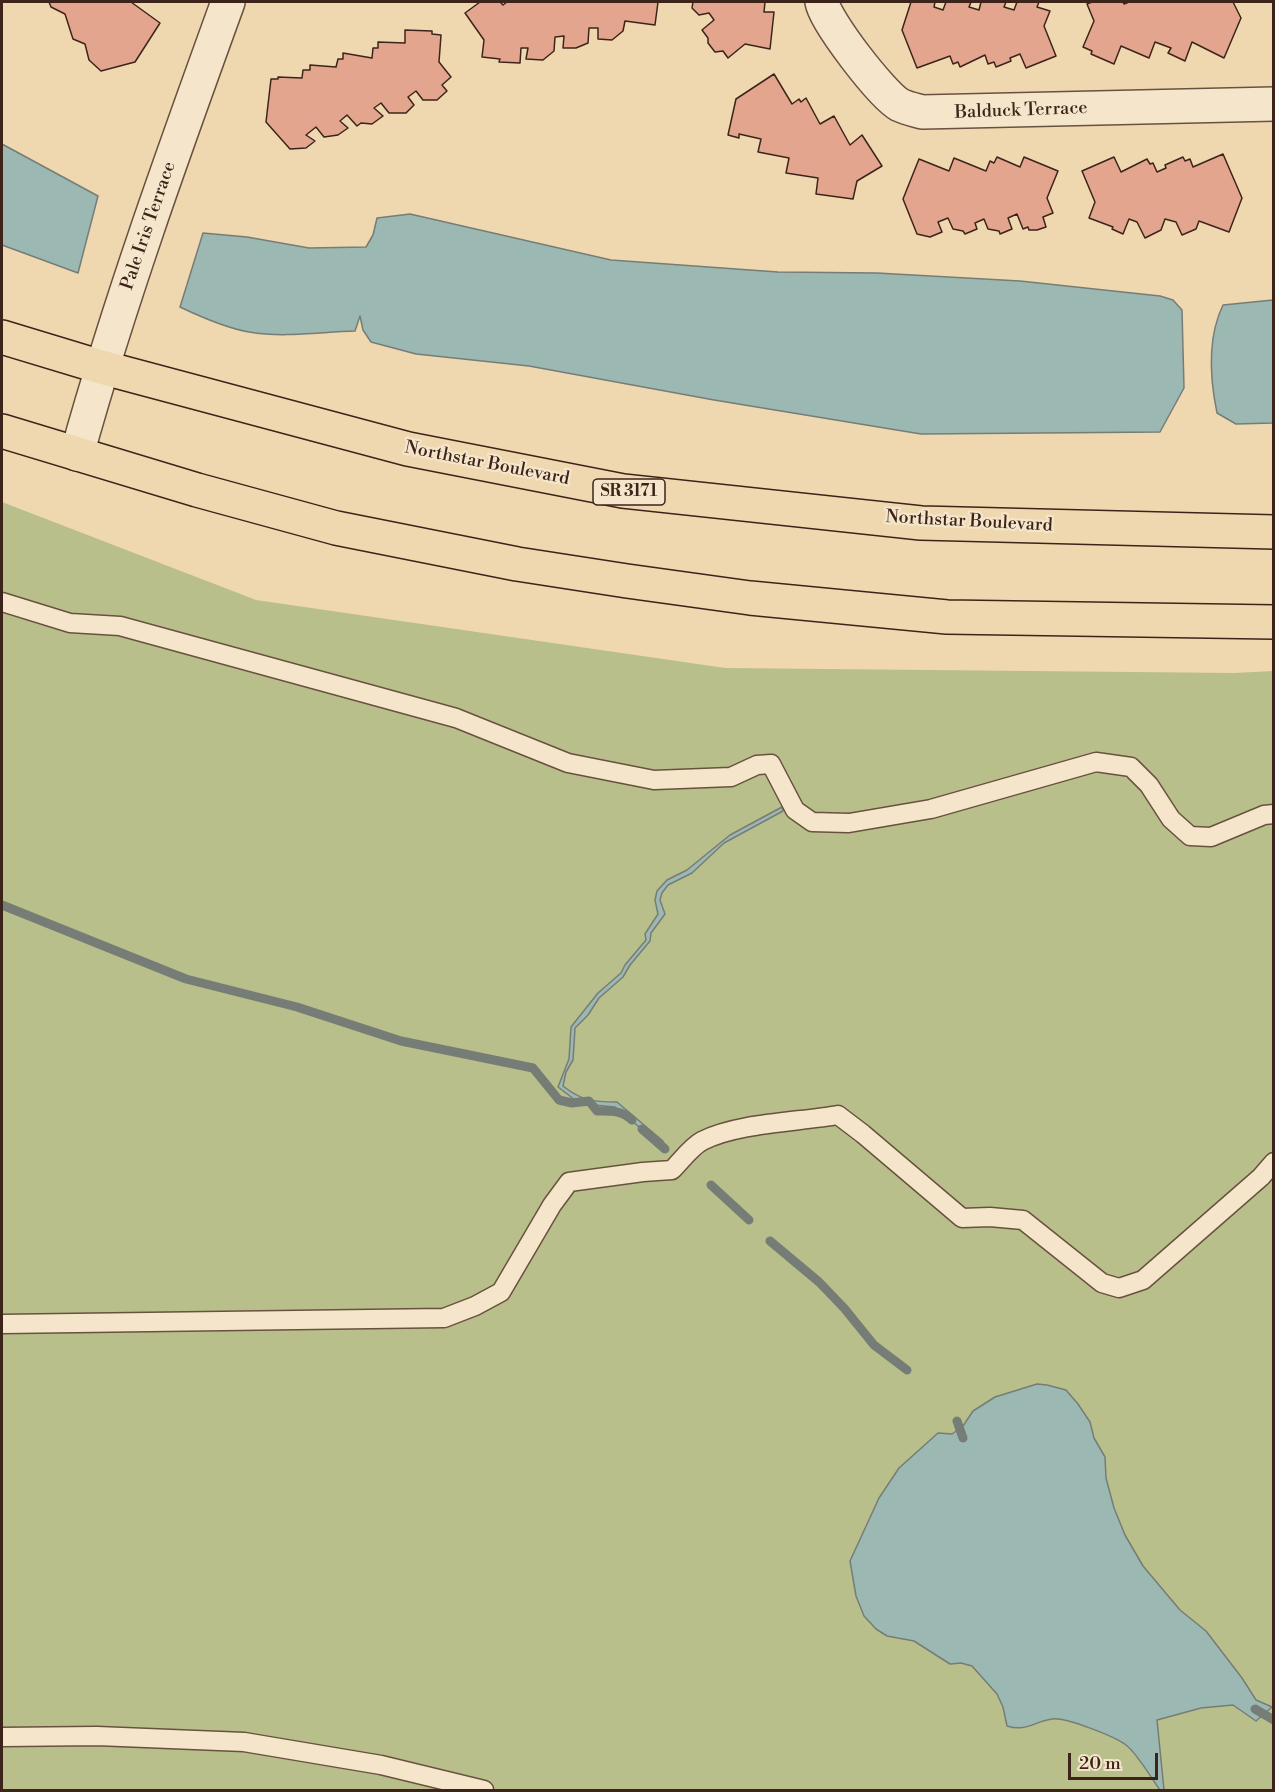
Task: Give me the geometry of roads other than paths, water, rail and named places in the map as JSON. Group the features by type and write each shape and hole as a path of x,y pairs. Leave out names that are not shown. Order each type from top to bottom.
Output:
{"main road":[{"name":"Northstar Boulevard","path":"2,337 101,367 408,449 623,491 921,523 1274,532"},
{"path":"2,431 197,490 336,528 517,564 638,583 750,598 946,617 1274,622"}],"street":[{"name":"Pale Iris Terrace","path":"77,454 101,367 152,213 228,2"},
{"name":"Balduck Terrace","path":"822,2 829,20 882,91 900,105 922,112 1274,104"}],"lane":[{"path":"2,602 70,623 120,626 456,718 568,763 654,780 731,777 757,765 771,764 795,810 812,822 849,823 931,808 1096,762 1131,767 1149,785 1171,819 1190,836 1211,837 1264,815 1274,814"},
{"path":"2,1324 444,1318 475,1306 501,1292 552,1205 569,1182 672,1170 700,1142 724,1133 737,1129 808,1121 838,1115 962,1218 990,1217 1023,1220 1102,1283 1119,1288 1143,1280 1261,1177 1274,1162"},
{"path":"2,1737 97,1736 244,1742 381,1765 484,1791"}],"water":[{"path":"2,144 98,196 78,273 2,245"},
{"path":"410,214 611,260 778,272 877,273 1020,281 1160,296 1173,300 1182,310 1184,388 1160,432 921,434 714,400 529,366 416,354 371,342 363,330 360,316 355,331 275,335 231,328 180,307 203,233 247,237 309,248 366,247 373,235 377,218"},
{"path":"1273,300 1273,423 1236,424 1217,413 1211,359 1214,331 1223,305"},
{"path":"782,807 783,811 724,843 692,873 668,885 660,900 665,914 651,933 650,941 623,977 599,998 588,1015 575,1028 573,1060 566,1072 563,1086 588,1100 617,1102 663,1141 662,1149 656,1141 615,1107 575,1100 558,1087 569,1059 571,1027 598,993 621,973 646,940 645,934 658,914 655,900 657,891 667,880 687,870 730,835"},
{"path":"1037,1384 1066,1390 1078,1404 1090,1422 1094,1438 1105,1457 1106,1478 1114,1508 1125,1535 1143,1566 1180,1610 1206,1631 1256,1700 1272,1707 1256,1721 1233,1705 1201,1708 1157,1720 1164,1790 1160,1790 1130,1748 1101,1732 1058,1719 1045,1720 1019,1728 1007,1726 1003,1707 997,1694 972,1666 961,1663 950,1664 914,1641 887,1636 876,1629 864,1616 856,1596 850,1561 879,1498 899,1468 938,1433 952,1434 963,1426 973,1411 995,1397"}],"waterway":[{"path":"2,905 186,979 297,1007 401,1041 533,1068 559,1100 572,1103 589,1101 597,1111 620,1113 632,1120"},
{"path":"642,1129 665,1149"},
{"path":"711,1185 749,1220"},
{"path":"770,1241 819,1282 874,1345 907,1370"},
{"path":"957,1421 963,1438"},
{"path":"1255,1709 1274,1720"}]}
